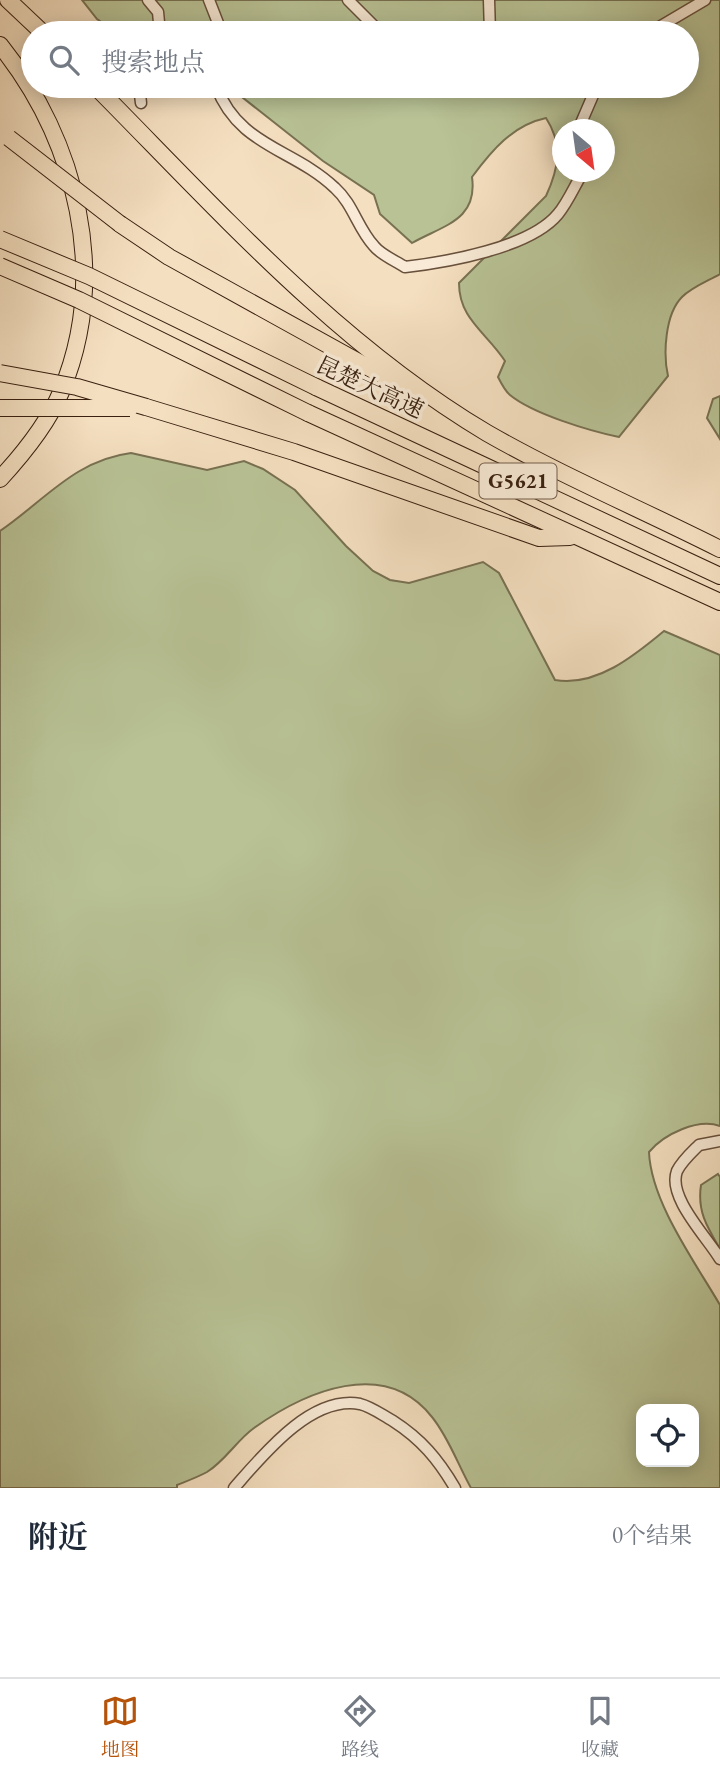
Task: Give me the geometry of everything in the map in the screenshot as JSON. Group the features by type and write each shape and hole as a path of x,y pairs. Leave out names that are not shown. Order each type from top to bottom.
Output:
{"highway":[{"path":"8,0 30,21"},
{"path":"0,45 21,75"},
{"path":"0,479 60,395 70,368 81,316 82,245 78,200 61,144 38,98"},
{"path":"107,98 254,247 332,318 387,363 487,432"},
{"path":"0,129 120,224 169,257 487,432 720,548"},
{"name":"昆楚大高速","path":"0,239 89,276 316,387 720,576"},
{"name":"G5621","path":"0,266 79,300 308,412 720,602"},
{"path":"0,373 78,387 294,452 539,538 576,537"},
{"path":"0,408 146,407"}],"street":[{"path":"148,0 158,12 159,21"},
{"path":"209,0 217,21"},
{"path":"348,0 369,21"},
{"path":"489,0 490,21"},
{"path":"669,21 705,0"},
{"path":"140,98 141,103"},
{"path":"220,98 224,108 245,131 275,151 307,166 336,188 348,202 374,247 405,267 515,243 545,226 558,214 577,182"},
{"path":"583,119 592,98"},
{"path":"720,1141 699,1145 677,1172 675,1185 685,1208 720,1259"},
{"path":"234,1488 261,1458 309,1415 324,1407 343,1403 372,1408 419,1438 442,1465 455,1488"}],"green space":[{"path":"82,0 720,0 720,274 690,290 676,304 667,335 668,376 619,437 562,421 533,409 510,395 498,377 505,361 469,316 460,295 459,283 546,196 552,181 615,182 615,119 552,119 552,130 546,118 523,126 487,157 472,177 470,203 464,212 447,226 412,243 380,214 374,195 323,161 243,98 699,98 699,21 100,21"},
{"path":"720,396 720,439 707,418 713,399"},
{"path":"131,453 207,470 244,461 263,469 295,490 346,546 373,571 390,580 409,583 483,562 499,573 555,680 585,679 600,674 627,659 664,631 720,655 720,1126 702,1124 682,1129 663,1139 649,1152 657,1191 666,1211 720,1305 720,1488 471,1488 432,1417 413,1399 392,1388 369,1384 321,1392 297,1402 254,1428 207,1472 177,1485 177,1488 0,1488 0,531 61,483 93,464"},
{"path":"718,1174 720,1249 704,1218 700,1203 701,1185"}]}
